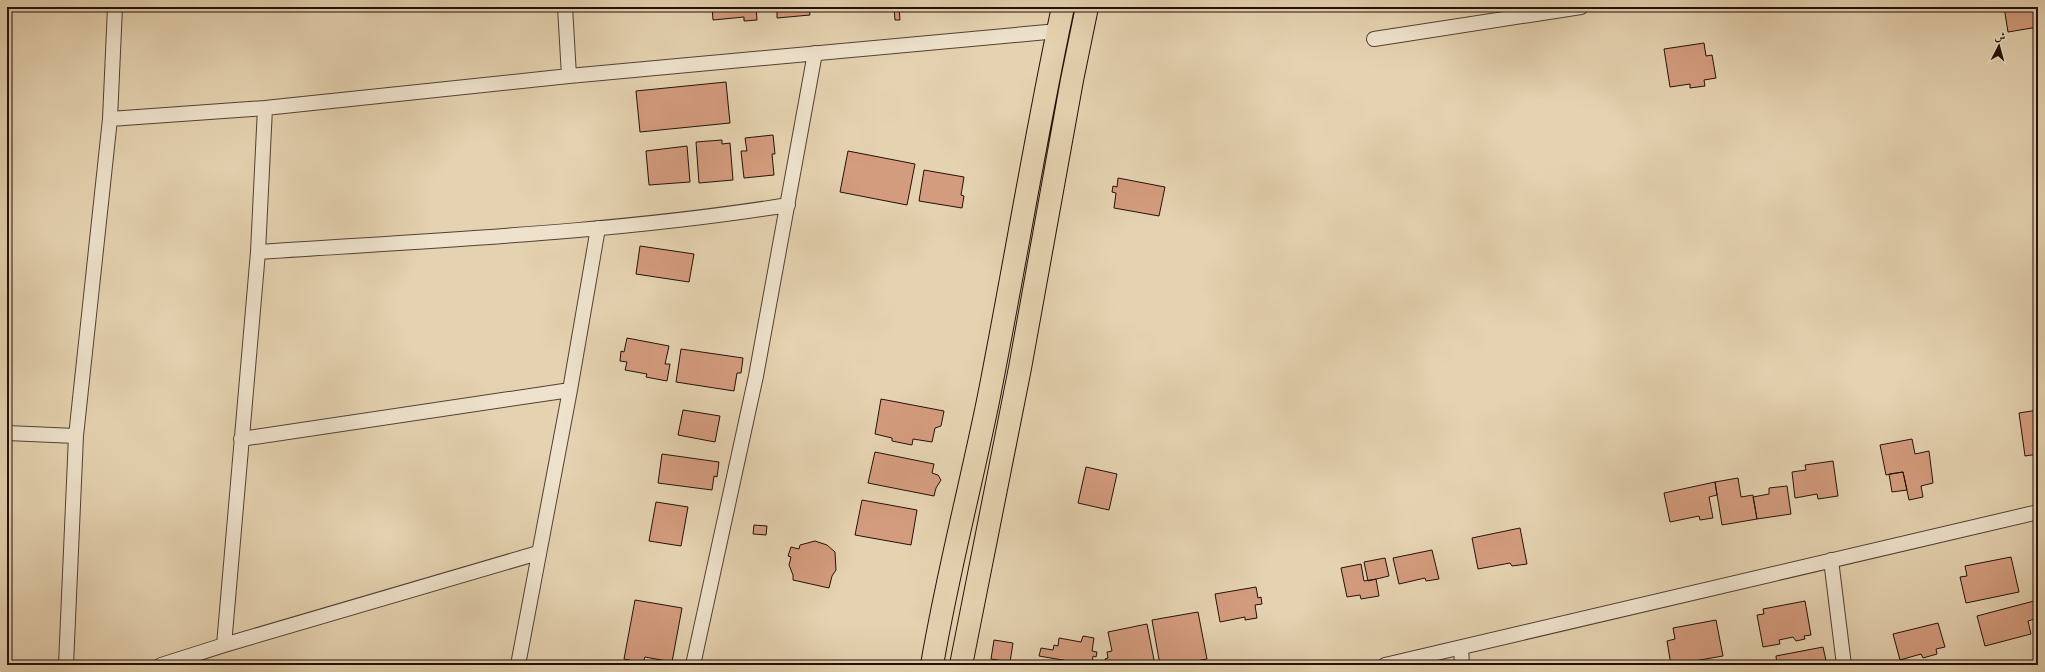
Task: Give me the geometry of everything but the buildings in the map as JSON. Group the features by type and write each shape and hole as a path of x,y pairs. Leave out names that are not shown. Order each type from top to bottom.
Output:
{"main road":[{"path":"932,665 942,609 988,401 1063,7"},
{"path":"961,665 1020,368 1072,80 1088,7"}],"street":[{"path":"66,665 76,436 110,119 116,7"},
{"path":"565,7 569,76"},
{"path":"1374,39 1581,7"},
{"path":"110,119 265,108 569,76 1058,31"},
{"path":"692,665 756,376 815,53"},
{"path":"224,644 258,252 265,108"},
{"path":"258,252 598,228 728,214 788,205"},
{"path":"518,665 570,390 598,228"},
{"path":"241,440 570,390"},
{"path":"7,433 76,436"},
{"path":"1386,665 1831,560 2037,516"},
{"path":"161,665 224,644 538,553"},
{"path":"1831,560 1844,665"},
{"path":"1461,648 1462,665"}]}
